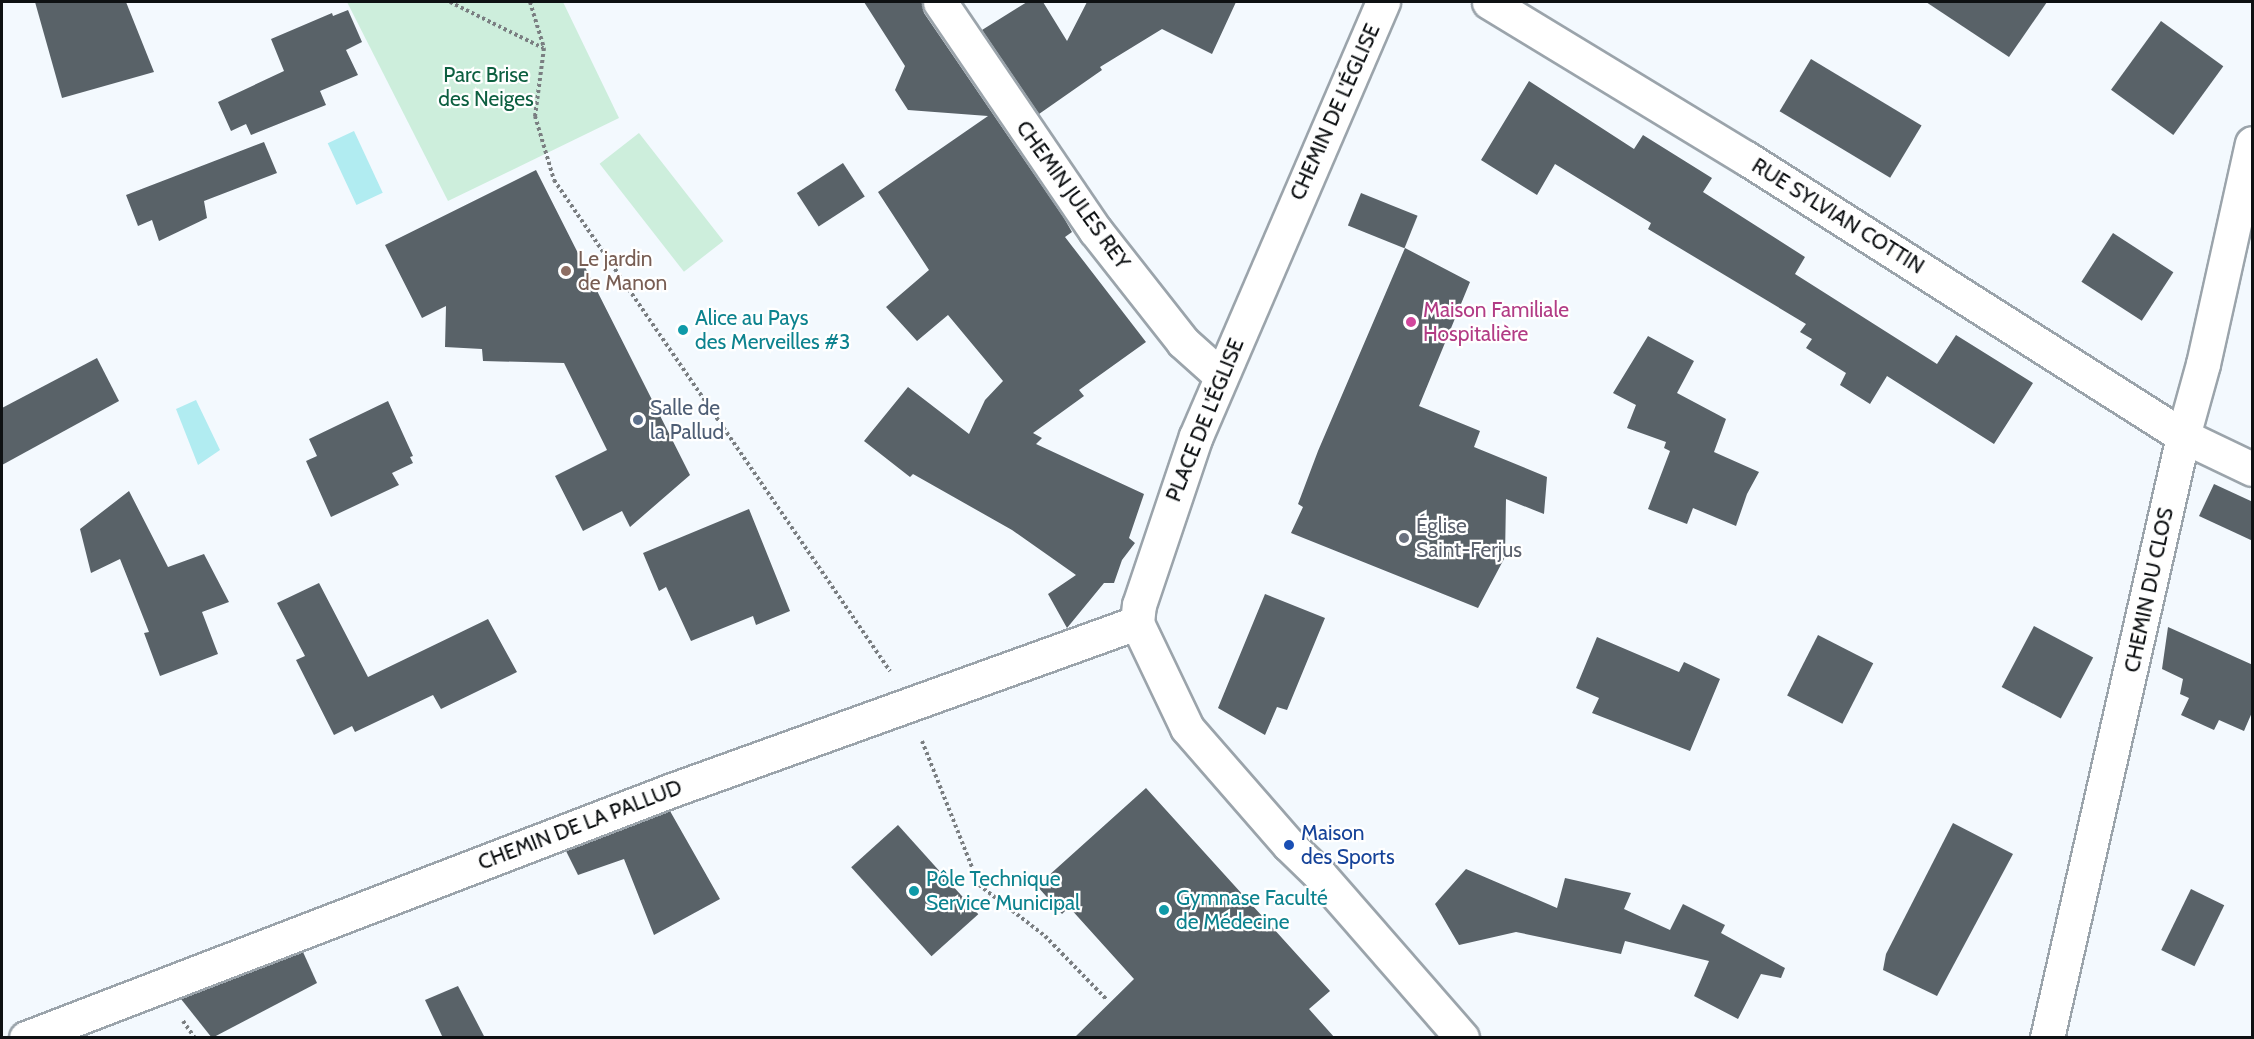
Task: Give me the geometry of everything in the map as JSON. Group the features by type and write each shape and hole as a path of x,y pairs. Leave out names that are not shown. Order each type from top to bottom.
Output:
{"street":[{"name":"CHEMIN JULES REY","path":"940,2 1095,230 1183,342 1221,375"},
{"name":"CHEMIN DE L'ÉGLISE","path":"1286,222 1383,2"},
{"name":"RUE SYLVIAN COTTIN","path":"1489,2 1740,154 2183,436 2253,469"},
{"name":"CHEMIN DU CLOS","path":"2047,1038 2183,436 2203,364 2253,143"},
{"name":"PLACE DE L'ÉGLISE","path":"1137,623 1139,605 1168,514 1221,375 1286,222"},
{"name":"CHEMIN DE LA PALLUD","path":"26,1038 672,790 1137,623"},
{"path":"1137,623 1187,728 1289,844 1320,875 1462,1038"}],"path":[{"path":"450,2 544,48"},
{"path":"530,2 544,48 535,117 554,180 886,663 908,706 979,885 1045,936 1106,999"}],"green space":[{"name":"Parc Brise des Neiges","path":"347,2 563,2 619,118 448,201"},
{"path":"639,133 723,241 684,272 600,164"}],"water":[{"path":"354,131 383,193 356,205 328,143"},
{"path":"196,400 220,450 198,465 176,409"}],"building":[{"path":"35,2 126,2 154,72 62,98"},
{"path":"864,2 922,2 924,13 1064,218 1072,232 1065,237 1146,342 1079,390 1084,396 1033,433 1042,438 1036,444 1144,494 1129,538 1135,543 1122,560 1114,583 1104,583 1067,628 1048,594 1076,575 1012,530 913,474 910,477 864,441 908,387 969,434 985,400 1003,381 948,315 917,341 886,307 929,270 878,192 988,116 908,110 895,90 905,66"},
{"path":"1027,2 1043,2 1067,41 1087,2 1236,2 1212,54 1162,29 1100,67 1102,70 1039,114 982,30"},
{"path":"1926,2 2047,2 2009,57"},
{"path":"348,10 362,42 346,50 358,75 320,91 326,105 251,135 246,124 231,131 218,102 284,71 271,39 332,13 333,16"},
{"path":"2161,21 2223,66 2173,135 2111,90"},
{"path":"1811,59 1922,125 1890,178 1780,111"},
{"path":"1529,81 1634,149 1643,135 1712,178 1703,192 1805,257 1795,274 1937,364 1956,335 2033,383 1994,444 1887,376 1870,404 1840,385 1846,373 1806,348 1812,339 1800,332 1806,324 1648,229 1651,223 1555,164 1537,195 1481,160"},
{"path":"264,142 277,173 204,201 207,218 159,241 152,220 138,226 126,195"},
{"path":"843,163 865,197 819,227 797,193"},
{"path":"536,170 690,475 630,527 622,511 583,531 555,476 607,450 564,363 483,361 482,349 445,347 446,306 422,318 385,245"},
{"path":"1361,193 1418,216 1404,248 1348,225"},
{"path":"2113,233 2173,272 2142,321 2081,282"},
{"path":"1405,248 1470,282 1419,406 1480,431 1474,447 1547,477 1544,514 1506,499 1505,557 1478,608 1291,533 1303,507 1298,504 1318,451"},
{"path":"1648,336 1694,361 1677,393 1726,419 1714,452 1759,472 1747,494 1736,526 1693,508 1687,524 1648,509 1670,451 1664,448 1666,442 1627,428 1636,405 1613,393"},
{"path":"97,358 119,401 2,465 2,408"},
{"path":"388,401 413,456 410,457 413,463 392,473 399,485 331,517 306,461 317,456 309,439"},
{"path":"2214,484 2253,502 2253,541 2199,516"},
{"path":"129,491 168,567 204,554 229,602 202,612 218,654 160,676 144,633 149,632 120,559 91,573 80,529"},
{"path":"749,509 790,611 756,625 753,616 691,641 666,587 659,591 643,553"},
{"path":"319,583 368,677 488,619 517,672 441,709 433,695 355,732 352,726 334,735 296,660 305,656 277,603"},
{"path":"1265,594 1325,618 1287,710 1277,707 1265,735 1218,708"},
{"path":"2034,626 2093,657 2061,718 2002,687"},
{"path":"2168,627 2253,665 2253,710 2244,731 2219,720 2214,730 2181,715 2189,698 2180,694 2183,679 2162,669"},
{"path":"1818,635 1873,663 1842,724 1787,696"},
{"path":"1597,637 1679,672 1684,662 1720,679 1690,751 1592,713 1599,698 1576,688"},
{"name":"Gymnase Faculté de Médecine","path":"1146,788 1330,991 1309,1009 1335,1038 1074,1038 1134,979 1069,907 1062,914 1037,886"},
{"path":"670,811 720,899 654,935 624,859 578,875 566,851"},
{"path":"1953,823 2013,854 1937,996 1883,970 1886,954"},
{"name":"Pôle Technique Service Municipal","path":"898,825 978,914 931,956 851,867"},
{"path":"1466,869 1557,908 1565,878 1631,893 1624,909 1670,930 1683,904 1725,925 1721,933 1785,968 1781,978 1761,974 1738,1019 1694,996 1709,961 1625,941 1621,954 1516,932 1459,945 1435,904"},
{"path":"2191,889 2224,905 2194,966 2161,950"},
{"path":"303,952 317,983 212,1038 181,999"},
{"path":"458,986 485,1038 443,1038 425,1000"}],"place":[{"name":"Le jardin de Manon","path":"566,271"},
{"name":"Maison Familiale Hospitalière","path":"1411,322"},
{"name":"Alice au Pays des Merveilles #3","path":"683,330"},
{"name":"Salle de la Pallud","path":"638,420"},
{"name":"Église Saint-Ferjus","path":"1404,538"},
{"name":"Maison des Sports","path":"1289,845"},
{"name":"Pôle Technique Service Municipal","path":"914,891"},
{"name":"Gymnase Faculté de Médecine","path":"1164,910"}]}
